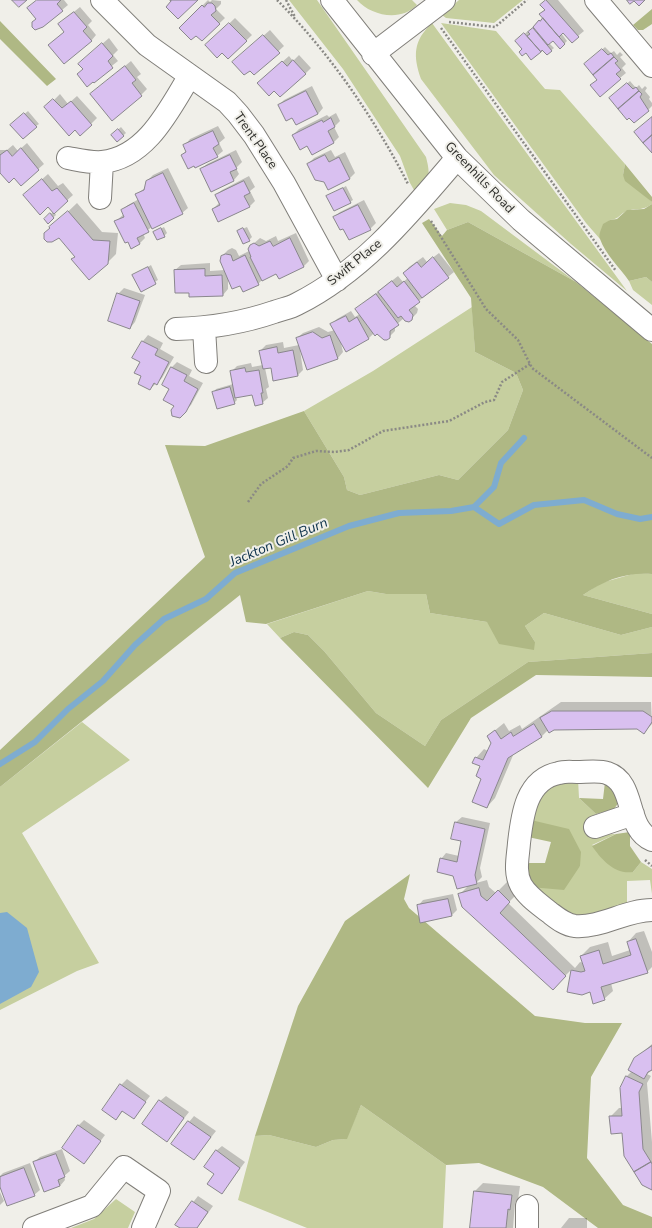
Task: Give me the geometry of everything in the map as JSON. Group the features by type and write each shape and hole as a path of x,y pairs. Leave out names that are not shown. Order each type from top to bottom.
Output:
{"street":[{"name":"Trent Place","path":"102,0 147,45 189,77 227,102 254,135 284,183 337,280"},
{"name":"Greenhills Road","path":"332,0 373,54 457,158 521,220 652,330"},
{"path":"373,54 431,17 444,0"},
{"path":"596,0 648,54"},
{"path":"68,158 102,162 124,156 137,147 157,128 189,77"},
{"name":"Swift Place","path":"176,329 204,328 247,321 296,305 337,280 395,229 457,158"},
{"path":"100,198 102,162"},
{"path":"204,328 206,362"},
{"path":"652,840 640,831 623,786 618,778 606,772 560,772 552,775 533,788 522,816 517,865 518,877 521,886 532,899 562,922 575,926 593,924 626,914 652,910"},
{"path":"595,827 633,814"},
{"path":"35,1228 92,1206 124,1167 159,1191 143,1228"},
{"path":"527,1206 527,1228"}],"path":[{"path":"276,0 296,20 337,68 396,161 418,204 439,232 486,309 518,340 532,368 652,458"},
{"path":"286,0 296,20"},
{"path":"431,17 495,27 527,0"},
{"path":"431,17 619,275"},
{"path":"248,502 261,484 288,466 293,458 316,451 335,452 350,450 383,431 449,421 485,402 494,400 502,382 530,364"}],"green space":[{"path":"289,0 317,0 426,157 429,174 427,182 418,197 410,183 400,156 343,69"},
{"path":"357,0 412,0 417,5 403,14 386,15 370,10"},
{"path":"459,0 523,0 494,23 446,18 442,15"},
{"path":"652,9 652,24 643,30 638,30 633,25"},
{"path":"0,21 56,79 47,86 0,39"},
{"path":"432,23 627,291 571,244 494,175 421,79 418,71 416,49 421,36"},
{"path":"441,23 496,31 545,89 560,90 625,164 623,175 652,202 652,204 641,209 627,211 616,219 610,220 600,234 600,239 586,223"},
{"path":"625,164 652,197 652,202 625,181 623,175"},
{"path":"450,203 466,205 481,211 576,282 468,222 447,230 434,209"},
{"path":"652,204 652,282 646,277 629,281 602,245 599,235 600,231 603,224 610,220 617,219 627,210 644,209"},
{"path":"429,219 442,236 447,230 468,222 576,282 652,344 652,574 633,574 616,578 599,585 583,595 652,614 652,627 621,635 544,613 525,626 535,642 534,650 499,644 487,622 430,613 426,594 386,594 368,591 266,624 246,622 240,595 0,787 0,750 205,557 165,445 205,446 304,411 344,477 347,490 360,495 439,475 458,480 508,430 523,390 516,373 475,352 471,298 422,223"},
{"path":"646,277 652,282 652,305 633,290 629,281"},
{"path":"472,307 475,352 516,373 523,390 508,430 458,480 439,475 360,495 347,490 344,477 304,411 373,371"},
{"path":"636,573 652,574 652,614 583,595 601,583"},
{"path":"368,591 386,594 426,594 430,613 487,622 535,642 525,626 544,613 621,635 652,627 652,653 528,662 441,720 425,746 376,713 324,651 308,635 294,632 280,638 267,624"},
{"path":"294,632 308,635 324,651 376,713 425,746 441,720 528,662 652,653 652,677 536,675 471,718 428,788 280,638"},
{"path":"82,722 130,760 22,833 99,963 77,971 0,1010 0,787"},
{"path":"564,779 578,779 579,798 596,814 588,822 596,835 616,834 592,845 633,872 641,862 652,869 652,894 650,880 627,881 627,909 573,919 530,887 580,866 531,820 535,806 542,795"},
{"path":"605,782 617,788 619,802 614,809 596,814 579,798 603,799"},
{"path":"531,820 569,829 581,852 580,866 564,890 530,887 524,863 545,863 551,842 528,837"},
{"path":"630,832 630,846 641,862 633,872 614,869 604,861 592,846 616,834"},
{"path":"410,874 404,899 409,908 535,1016 585,1023 622,1023 591,1077 587,1158 623,1205 652,1217 652,1228 598,1228 543,1187 479,1163 446,1165 361,1105 347,1139 333,1140 316,1147 269,1135 255,1136 298,1006 345,921"},
{"path":"361,1105 446,1165 443,1228 307,1228 238,1200 255,1136 269,1135 316,1147 333,1140 346,1139"},
{"path":"116,1199 135,1212 128,1228 71,1228 94,1219"}],"water":[{"path":"7,912 27,928 39,972 31,987 0,1004 0,913"}],"building":[{"path":"12,0 27,0 19,7"},
{"path":"37,0 61,0 57,4 63,11 43,27 35,30 32,27 32,22 36,19 27,8"},
{"path":"170,0 198,0 178,19 166,7 171,1"},
{"path":"546,0 579,37 572,43 563,33 559,37 539,14 545,10 540,5"},
{"path":"627,0 645,0 639,6 634,1 630,4"},
{"path":"208,3 212,3 215,6 216,11 211,15 220,24 202,41 196,36 191,40 179,28 202,5 204,7"},
{"path":"74,12 87,27 83,31 92,41 64,64 48,45 64,32 58,24"},
{"path":"543,18 565,44 560,49 553,41 548,45 533,27"},
{"path":"229,23 247,41 228,59 222,53 217,58 205,45"},
{"path":"533,28 552,51 547,55 542,50 541,52 527,36 530,34 528,32"},
{"path":"524,33 541,52 531,60 526,53 522,56 519,52 522,49 515,41"},
{"path":"263,35 280,53 254,75 250,71 244,75 232,62"},
{"path":"102,43 113,56 108,61 113,68 87,87 77,74 83,69 78,64"},
{"path":"602,49 608,55 611,53 614,57 593,75 584,64"},
{"path":"614,57 618,61 615,63 621,70 616,74 621,79 600,97 590,85 597,80 593,75"},
{"path":"293,60 306,74 280,97 274,91 269,96 257,83 282,61 287,66"},
{"path":"125,66 136,80 132,83 142,96 112,121 90,94"},
{"path":"627,83 633,89 636,87 639,91 618,109 609,98"},
{"path":"306,91 318,114 296,125 292,118 286,121 278,105"},
{"path":"639,91 642,94 640,97 649,111 634,123 629,118 627,120 618,109"},
{"path":"53,99 62,108 71,101 92,125 80,136 75,130 69,136 44,107"},
{"path":"24,113 37,127 23,139 10,125"},
{"path":"652,117 652,135 643,143 634,132"},
{"path":"331,118 335,127 328,131 334,143 312,155 307,146 300,150 292,135 322,120 323,122"},
{"path":"118,129 124,136 117,142 111,135"},
{"path":"213,131 219,144 213,148 218,157 195,168 194,166 188,169 181,155 186,152 183,145"},
{"path":"652,135 652,153 643,143"},
{"path":"21,148 39,170 21,186 14,178 9,183 0,173 0,155 7,150 12,156"},
{"path":"230,155 237,169 230,172 234,181 211,192 200,169"},
{"path":"325,155 329,162 339,157 350,179 328,190 324,182 315,180 307,164"},
{"path":"163,173 183,214 152,229 135,194 144,190 146,181"},
{"path":"42,179 52,191 57,188 68,201 54,214 48,207 40,215 23,195"},
{"path":"244,181 250,193 244,196 250,207 218,222 212,209 220,205 215,195"},
{"path":"343,188 351,203 334,211 326,196"},
{"path":"134,203 149,232 137,238 140,244 131,249 128,242 125,243 114,221 124,217 121,210"},
{"path":"358,205 371,230 349,240 343,229 340,230 333,217"},
{"path":"68,211 93,240 110,241 108,264 89,280 71,259 75,257 59,238 52,242 47,242 44,239 44,233 50,228 49,227"},
{"path":"50,213 54,218 48,224 44,219"},
{"path":"161,228 165,237 157,240 153,232"},
{"path":"243,228 250,241 243,244 237,231"},
{"path":"290,238 304,267 279,279 276,274 262,281 250,257 248,249 250,245 254,243 259,246 270,241 273,246"},
{"path":"226,254 231,255 233,261 245,255 259,285 243,292 240,286 232,289 220,261 221,256"},
{"path":"433,257 449,278 422,298 403,273 417,262 421,267"},
{"path":"148,267 156,284 141,292 132,275"},
{"path":"205,269 205,276 222,275 223,296 189,297 189,293 175,293 174,270"},
{"path":"392,281 397,287 404,281 420,302 409,310 413,315 412,320 409,322 405,321 401,316 398,318 378,292"},
{"path":"117,293 140,301 130,329 108,321"},
{"path":"376,294 399,325 390,331 390,338 387,340 384,340 377,334 375,336 355,309"},
{"path":"346,316 349,322 357,317 369,339 346,352 330,324"},
{"path":"313,332 322,338 330,335 338,359 307,370 296,338"},
{"path":"142,341 158,349 155,355 169,362 157,385 154,383 150,390 138,384 141,376 134,373 140,362 132,358"},
{"path":"277,347 278,353 293,350 298,376 273,381 271,368 263,369 259,351"},
{"path":"171,367 187,375 184,381 198,389 186,412 180,418 172,416 171,410 174,406 163,400 169,389 162,385"},
{"path":"245,368 246,372 259,370 263,393 261,393 263,404 255,406 252,395 235,398 230,371"},
{"path":"230,387 235,404 217,409 212,392"},
{"path":"552,711 643,711 652,717 652,722 644,734 637,729 554,730 549,733 540,718"},
{"path":"534,724 542,737 508,758 487,808 472,802 481,779 476,776 480,766 472,763 475,757 483,760 491,743 487,736 495,730 501,739 511,732 513,736"},
{"path":"455,822 485,829 475,875 477,884 457,889 453,876 437,872 440,858 457,862 461,841 451,839"},
{"path":"479,888 481,896 487,901 498,890 510,902 500,913 566,976 553,990 462,907 458,894"},
{"path":"448,899 452,916 420,923 417,905"},
{"path":"636,939 648,973 601,987 605,1000 593,1004 590,992 582,995 567,992 571,970 581,972 585,971 580,956 599,950 603,964 631,955 627,942"},
{"path":"652,1046 652,1070 648,1072 644,1079 628,1070 634,1058"},
{"path":"626,1076 643,1084 639,1092 643,1149 651,1162 634,1172 624,1156 622,1133 611,1134 609,1116 622,1116 620,1088"},
{"path":"120,1084 146,1102 134,1119 122,1111 116,1120 102,1110"},
{"path":"159,1100 184,1118 167,1142 142,1124"},
{"path":"188,1121 211,1137 194,1160 171,1144"},
{"path":"78,1125 101,1141 84,1164 62,1148"},
{"path":"216,1150 240,1168 222,1194 207,1184 214,1174 204,1167"},
{"path":"56,1154 65,1177 58,1180 60,1186 44,1192 33,1162"},
{"path":"651,1162 652,1190 642,1185 634,1172"},
{"path":"24,1168 35,1196 7,1206 0,1187 0,1177"},
{"path":"474,1191 512,1195 510,1210 508,1209 506,1228 470,1228"},
{"path":"192,1201 208,1212 197,1228 180,1228 175,1225"}],"waterway":[{"name":"Jackton Gill Burn","path":"0,764 35,742 68,709 103,681 135,645 164,619 206,599 235,573 349,526 399,513 451,511 474,507 494,487 501,463 524,438"},
{"path":"474,507 499,524 534,505 584,500 617,514 640,519 652,517"}]}
